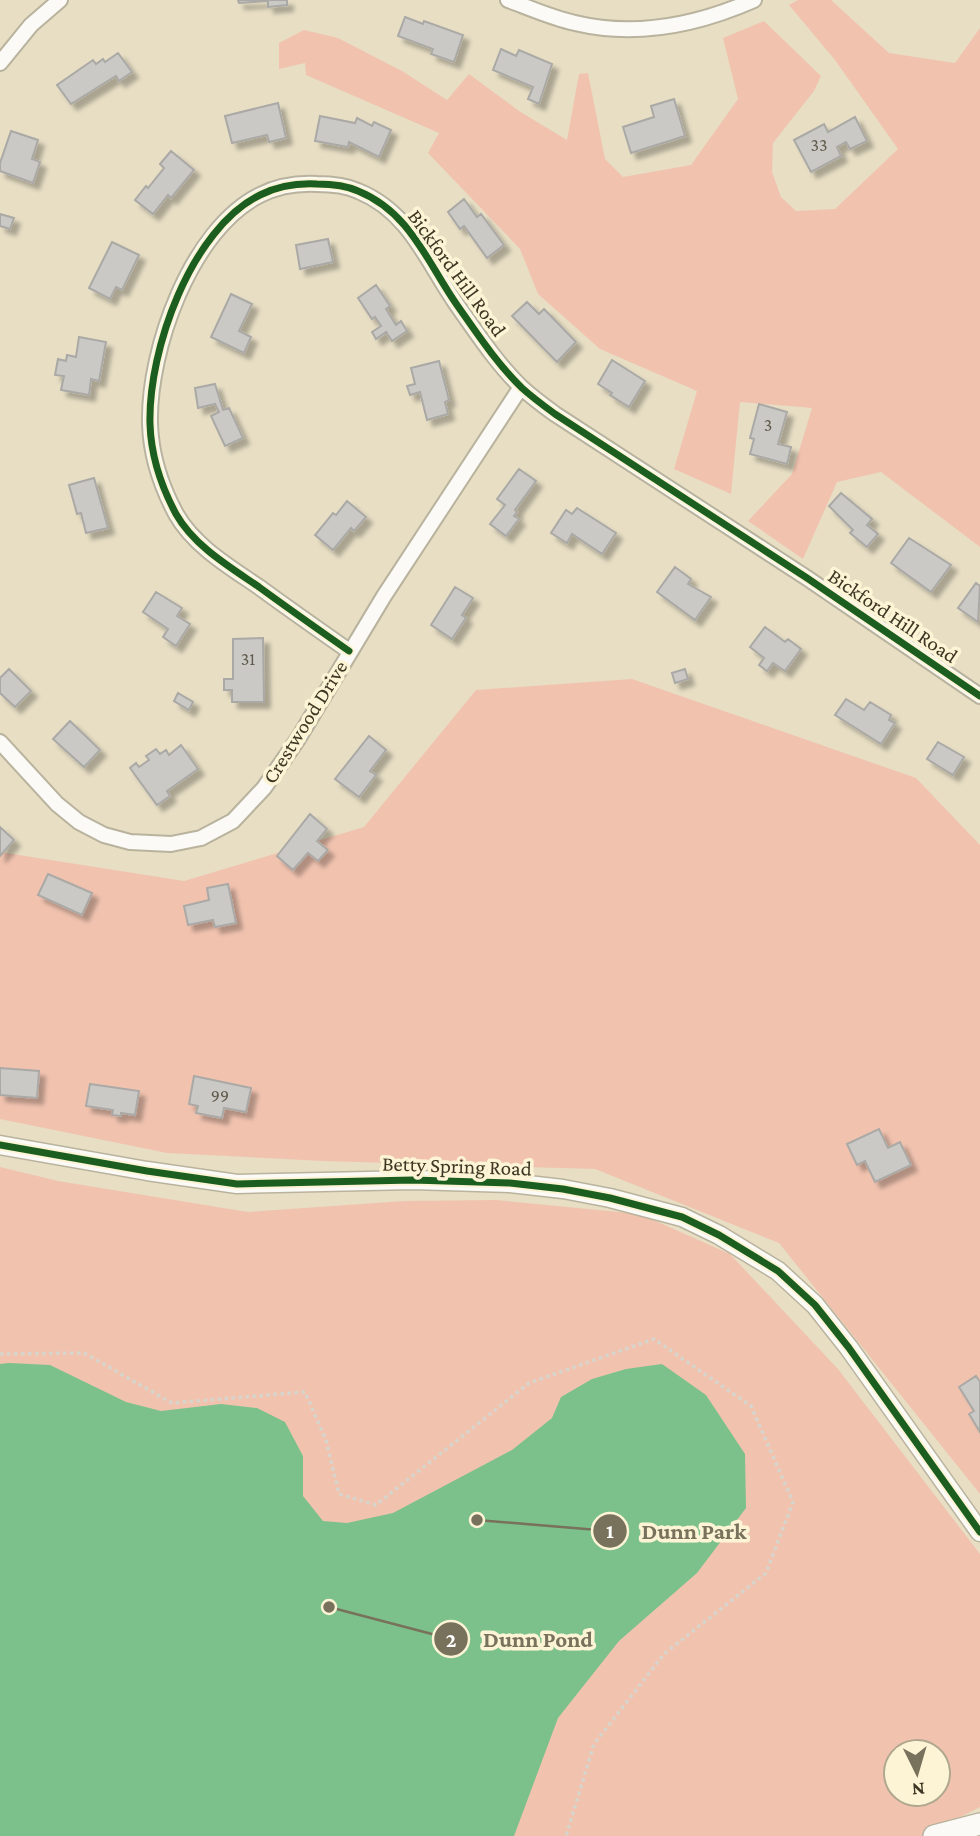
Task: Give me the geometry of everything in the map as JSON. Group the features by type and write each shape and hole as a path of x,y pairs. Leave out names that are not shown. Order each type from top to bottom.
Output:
{"main road":[{"path":"934,1836 980,1824"}],"street":[{"path":"0,63 31,25 60,0"},
{"path":"508,0 572,22 605,29 637,30 709,17 754,0"},
{"name":"Bickford Hill Road","path":"349,651 222,562 196,540 178,518 161,481 153,452 150,425 158,357 172,314 198,257 216,232 237,211 271,190 309,183 357,190 386,207 410,231 465,316 521,387 555,414 807,578 980,696"},
{"name":"Crestwood Drive","path":"0,742 57,804 91,829 130,842 171,844 218,831 244,811 264,788 298,739 349,651 521,387"},
{"name":"Betty Spring Road","path":"0,1145 237,1184 448,1180 510,1183 610,1198 682,1217 719,1235 778,1271 815,1305 849,1348 980,1532"}],"path":[{"path":"0,1354 84,1353 172,1404 305,1392 326,1440 339,1494 376,1505 529,1383 654,1339 751,1406 793,1502 766,1573 664,1654 594,1744 566,1836"}],"shaded area":[{"path":"798,0 831,0 889,53 955,63 980,28 980,547 881,472 837,482 803,559 748,521 792,474 812,408 740,402 731,494 674,469 697,391 600,349 538,294 520,249 428,153 439,133 306,75 305,63 279,69 279,43 304,30 338,38 402,71 447,100 469,74 519,111 567,140 579,74 588,73 605,159 623,177 691,165 738,99 723,38 764,21 821,76 814,91 773,143 772,172 781,197 796,211 835,209 898,149 835,60 789,5"},
{"path":"632,679 916,778 980,845 980,1494 779,1243 595,1169 323,1161 167,1153 0,1119 0,852 184,881 364,827 476,690"},
{"path":"0,1167 58,1181 248,1212 404,1201 496,1200 640,1214 730,1254 838,1369 980,1554 980,1807 924,1836 0,1836"},
{"path":"0,1364 50,1365 126,1402 161,1411 221,1404 257,1408 285,1422 303,1456 303,1496 323,1521 347,1523 393,1513 512,1450 552,1418 561,1397 592,1379 626,1369 662,1364 706,1395 745,1454 746,1508 697,1573 619,1641 558,1718 514,1836 0,1836"}],"building":[{"path":"238,0 287,0 287,5 268,7 268,1 239,3"},
{"path":"405,17 463,35 454,62 431,54 433,49 398,36"},
{"path":"501,49 516,56 519,50 552,64 539,104 528,99 533,87 493,70"},
{"path":"118,53 132,72 119,81 116,76 71,104 57,85 93,60 96,64 103,59 105,62"},
{"path":"674,99 685,136 631,153 623,127 654,117 651,106"},
{"path":"278,103 286,138 269,142 267,135 232,143 225,116"},
{"path":"320,116 355,123 357,118 372,126 374,122 391,130 379,157 349,142 348,147 315,141"},
{"path":"855,117 867,141 850,149 846,142 837,147 841,156 811,172 794,140 824,124 828,132"},
{"path":"11,131 38,140 32,159 40,162 33,183 0,171 0,163"},
{"path":"171,151 194,170 171,198 168,195 153,214 135,200 164,168 160,164"},
{"path":"464,199 477,217 481,214 504,245 487,258 464,226 460,229 448,212"},
{"path":"0,214 14,218 10,229 0,226"},
{"path":"328,239 333,262 300,269 296,245"},
{"path":"112,242 139,255 122,290 116,287 110,299 89,288"},
{"path":"376,285 390,306 386,309 396,325 401,321 407,331 392,341 386,332 376,339 372,332 381,326 375,317 372,319 358,298"},
{"path":"231,294 252,304 239,331 251,337 244,353 211,337"},
{"path":"527,302 539,314 544,309 576,342 557,362 512,316"},
{"path":"79,337 106,342 99,381 91,379 89,395 61,390 64,376 55,375 58,359 66,361 67,355 76,357"},
{"path":"612,360 645,381 629,407 598,384"},
{"path":"439,361 449,400 445,402 448,414 427,420 420,392 410,395 407,386 415,384 411,368"},
{"path":"215,384 223,410 229,408 243,438 225,446 211,416 219,412 215,404 198,408 195,388"},
{"path":"759,404 787,412 778,444 791,447 787,464 750,454 754,439 750,438"},
{"path":"519,469 536,481 515,510 517,512 514,516 519,519 506,536 490,524 505,505 497,499"},
{"path":"94,478 108,528 86,533 81,513 77,514 69,485"},
{"path":"841,493 872,519 867,525 878,534 867,547 850,533 853,530 829,506"},
{"path":"347,501 366,517 354,531 351,528 333,550 315,535"},
{"path":"577,508 616,533 602,554 572,534 567,543 551,533 566,510 572,514"},
{"path":"909,538 951,565 931,592 891,563"},
{"path":"675,567 691,579 688,584 711,597 695,620 657,592"},
{"path":"976,583 980,586 978,622 958,608"},
{"path":"455,587 473,598 462,615 466,618 452,639 431,625"},
{"path":"156,592 182,608 177,616 190,624 176,646 163,637 168,629 143,612"},
{"path":"765,627 785,642 788,639 801,649 785,671 773,663 767,671 759,665 764,658 750,647"},
{"path":"263,638 264,702 232,702 232,690 224,690 224,679 233,679 233,639"},
{"path":"9,669 31,691 15,707 0,693 0,678"},
{"path":"685,669 688,679 675,683 672,673"},
{"path":"178,693 193,702 189,710 174,701"},
{"path":"846,699 864,710 870,702 891,715 889,720 895,723 881,744 835,715"},
{"path":"70,721 100,750 84,767 53,739"},
{"path":"369,736 386,750 370,771 376,775 359,797 335,779"},
{"path":"938,742 964,757 953,775 927,759"},
{"path":"181,745 198,769 167,791 170,796 157,805 130,768 136,763 139,767 149,760 146,756 156,749 160,754 166,750 169,755"},
{"path":"310,814 327,829 317,841 328,850 318,861 308,853 293,870 277,856"},
{"path":"0,827 14,840 0,856"},
{"path":"48,874 92,893 82,915 38,895"},
{"path":"228,884 236,923 215,927 213,920 188,925 184,906 209,900 207,888"},
{"path":"0,1068 39,1071 37,1098 0,1095"},
{"path":"194,1076 251,1088 246,1112 224,1108 222,1118 196,1113 198,1106 189,1104"},
{"path":"90,1084 139,1091 135,1115 112,1115 113,1110 86,1106"},
{"path":"879,1129 888,1148 900,1142 911,1165 875,1182 865,1161 857,1165 847,1144"},
{"path":"976,1376 980,1382 980,1432 969,1414 974,1411 959,1387"}],"cycle path":[{"path":"349,651 225,564 192,536 176,514 166,493 151,436 151,394 157,362 178,294 194,263 213,235 235,212 260,195 295,185 343,186 376,200 391,212 416,240 487,348 530,395 980,696"},
{"path":"0,1145 237,1184 413,1180 510,1183 610,1198 682,1217 719,1235 778,1271 815,1305 849,1348 980,1532"}],"place":[{"name":"Dunn Park","path":"477,1520"},
{"name":"Dunn Pond","path":"329,1607"}]}
